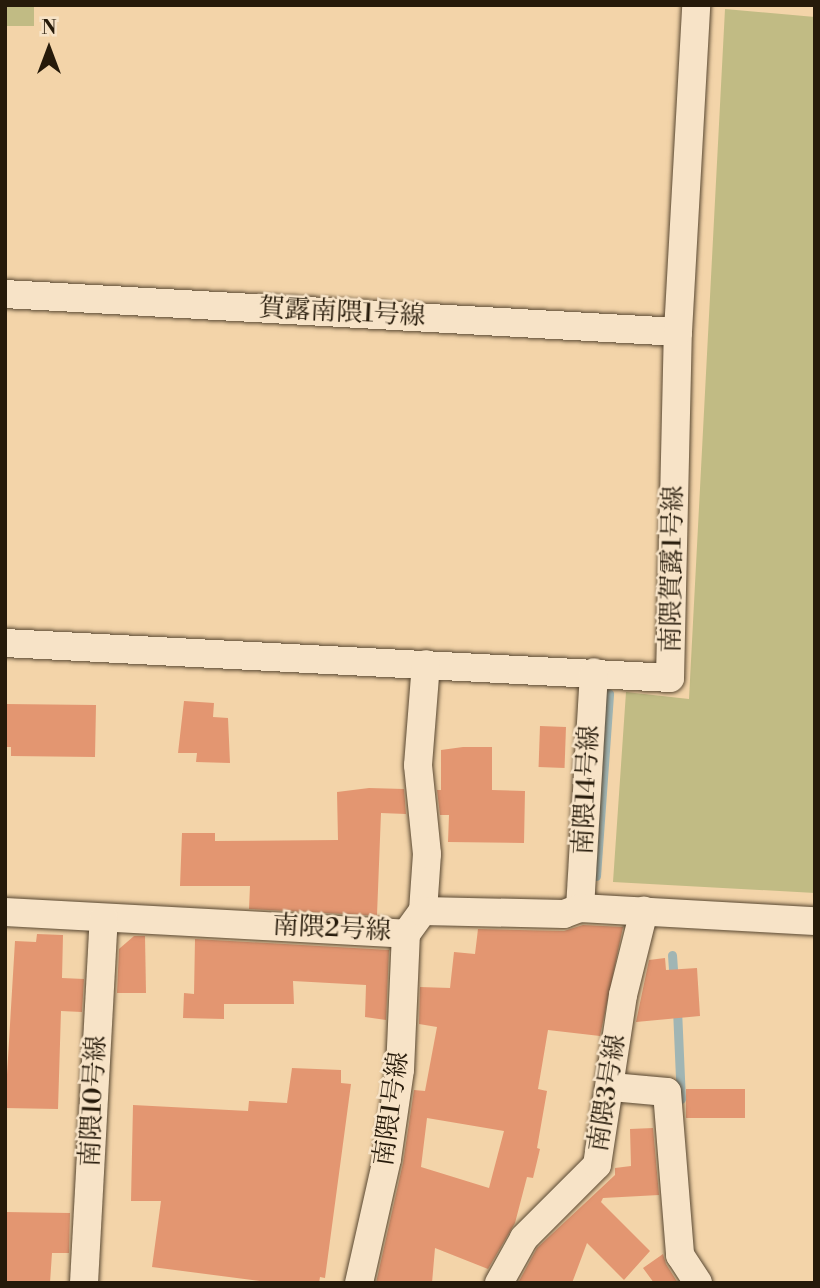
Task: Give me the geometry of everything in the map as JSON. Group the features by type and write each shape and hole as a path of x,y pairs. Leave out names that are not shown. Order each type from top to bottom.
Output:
{"street":[{"name":"南隈賀露1号線","path":"5,643 670,678 678,332 696,5"},
{"name":"賀露南隈1号線","path":"5,293 678,332"},
{"path":"423,911 427,854 422,783 418,765 426,664"},
{"name":"南隈14号線","path":"580,908 594,672"},
{"name":"南隈2号線","path":"5,912 406,934 423,911 565,914 580,908 815,921"},
{"name":"南隈3号線","path":"499,1283 524,1238 597,1165 612,1087 621,1006 644,911"},
{"name":"南隈10号線","path":"84,1283 104,919"},
{"name":"南隈1号線","path":"359,1283 387,1159 400,1070 406,934"},
{"path":"612,1087 667,1092 680,1255 698,1283"}],"shaded area":[{"path":"5,5 34,5 34,26 5,26"},
{"path":"725,9 815,17 815,893 613,882 626,692 689,699"}],"building":[{"path":"184,701 214,703 213,717 228,718 230,763 196,762 197,753 178,753"},
{"path":"5,704 96,705 95,757 11,756 11,747 5,747"},
{"path":"540,726 566,727 565,768 539,767"},
{"path":"492,747 492,790 525,791 524,843 448,842 449,815 440,815 437,790 441,790 441,750"},
{"path":"369,788 404,789 406,814 381,813 377,915 382,916 249,909 250,886 180,886 182,833 215,833 215,841 338,840 337,792"},
{"path":"583,925 623,927 600,1036 548,1030 538,1089 547,1091 537,1148 540,1149 533,1178 527,1177 515,1223 488,1269 435,1248 432,1283 376,1283 403,1163 414,1090 425,1091 437,1027 419,1024 420,987 450,988 454,952 475,954 478,929 564,931","holes":["427,1118 504,1131 489,1188 421,1167"]},
{"path":"37,934 63,935 62,978 84,979 82,1012 61,1011 58,1109 5,1108 15,941 36,942"},
{"path":"134,936 145,936 146,993 117,993 119,949"},
{"path":"195,939 389,950 386,1020 365,1017 366,985 293,981 294,1004 224,1004 224,1019 183,1018 184,993 194,994"},
{"path":"665,958 666,970 697,968 700,1016 636,1022 649,960"},
{"path":"292,1068 341,1070 341,1083 351,1084 325,1278 320,1277 319,1283 275,1283 152,1267 161,1201 131,1201 133,1105 248,1111 249,1101 287,1103"},
{"path":"686,1089 745,1089 745,1118 686,1118"},
{"path":"653,1128 659,1195 603,1198 601,1202 650,1251 624,1280 587,1243 572,1283 518,1283 537,1248 615,1175 615,1168 631,1166 630,1129"},
{"path":"5,1212 70,1213 69,1253 52,1253 50,1283 5,1283"},
{"path":"663,1254 678,1283 654,1283 643,1268"}],"waterway":[{"path":"596,876 609,693"},
{"path":"672,955 674,981"},
{"path":"677,1009 681,1099"}]}
